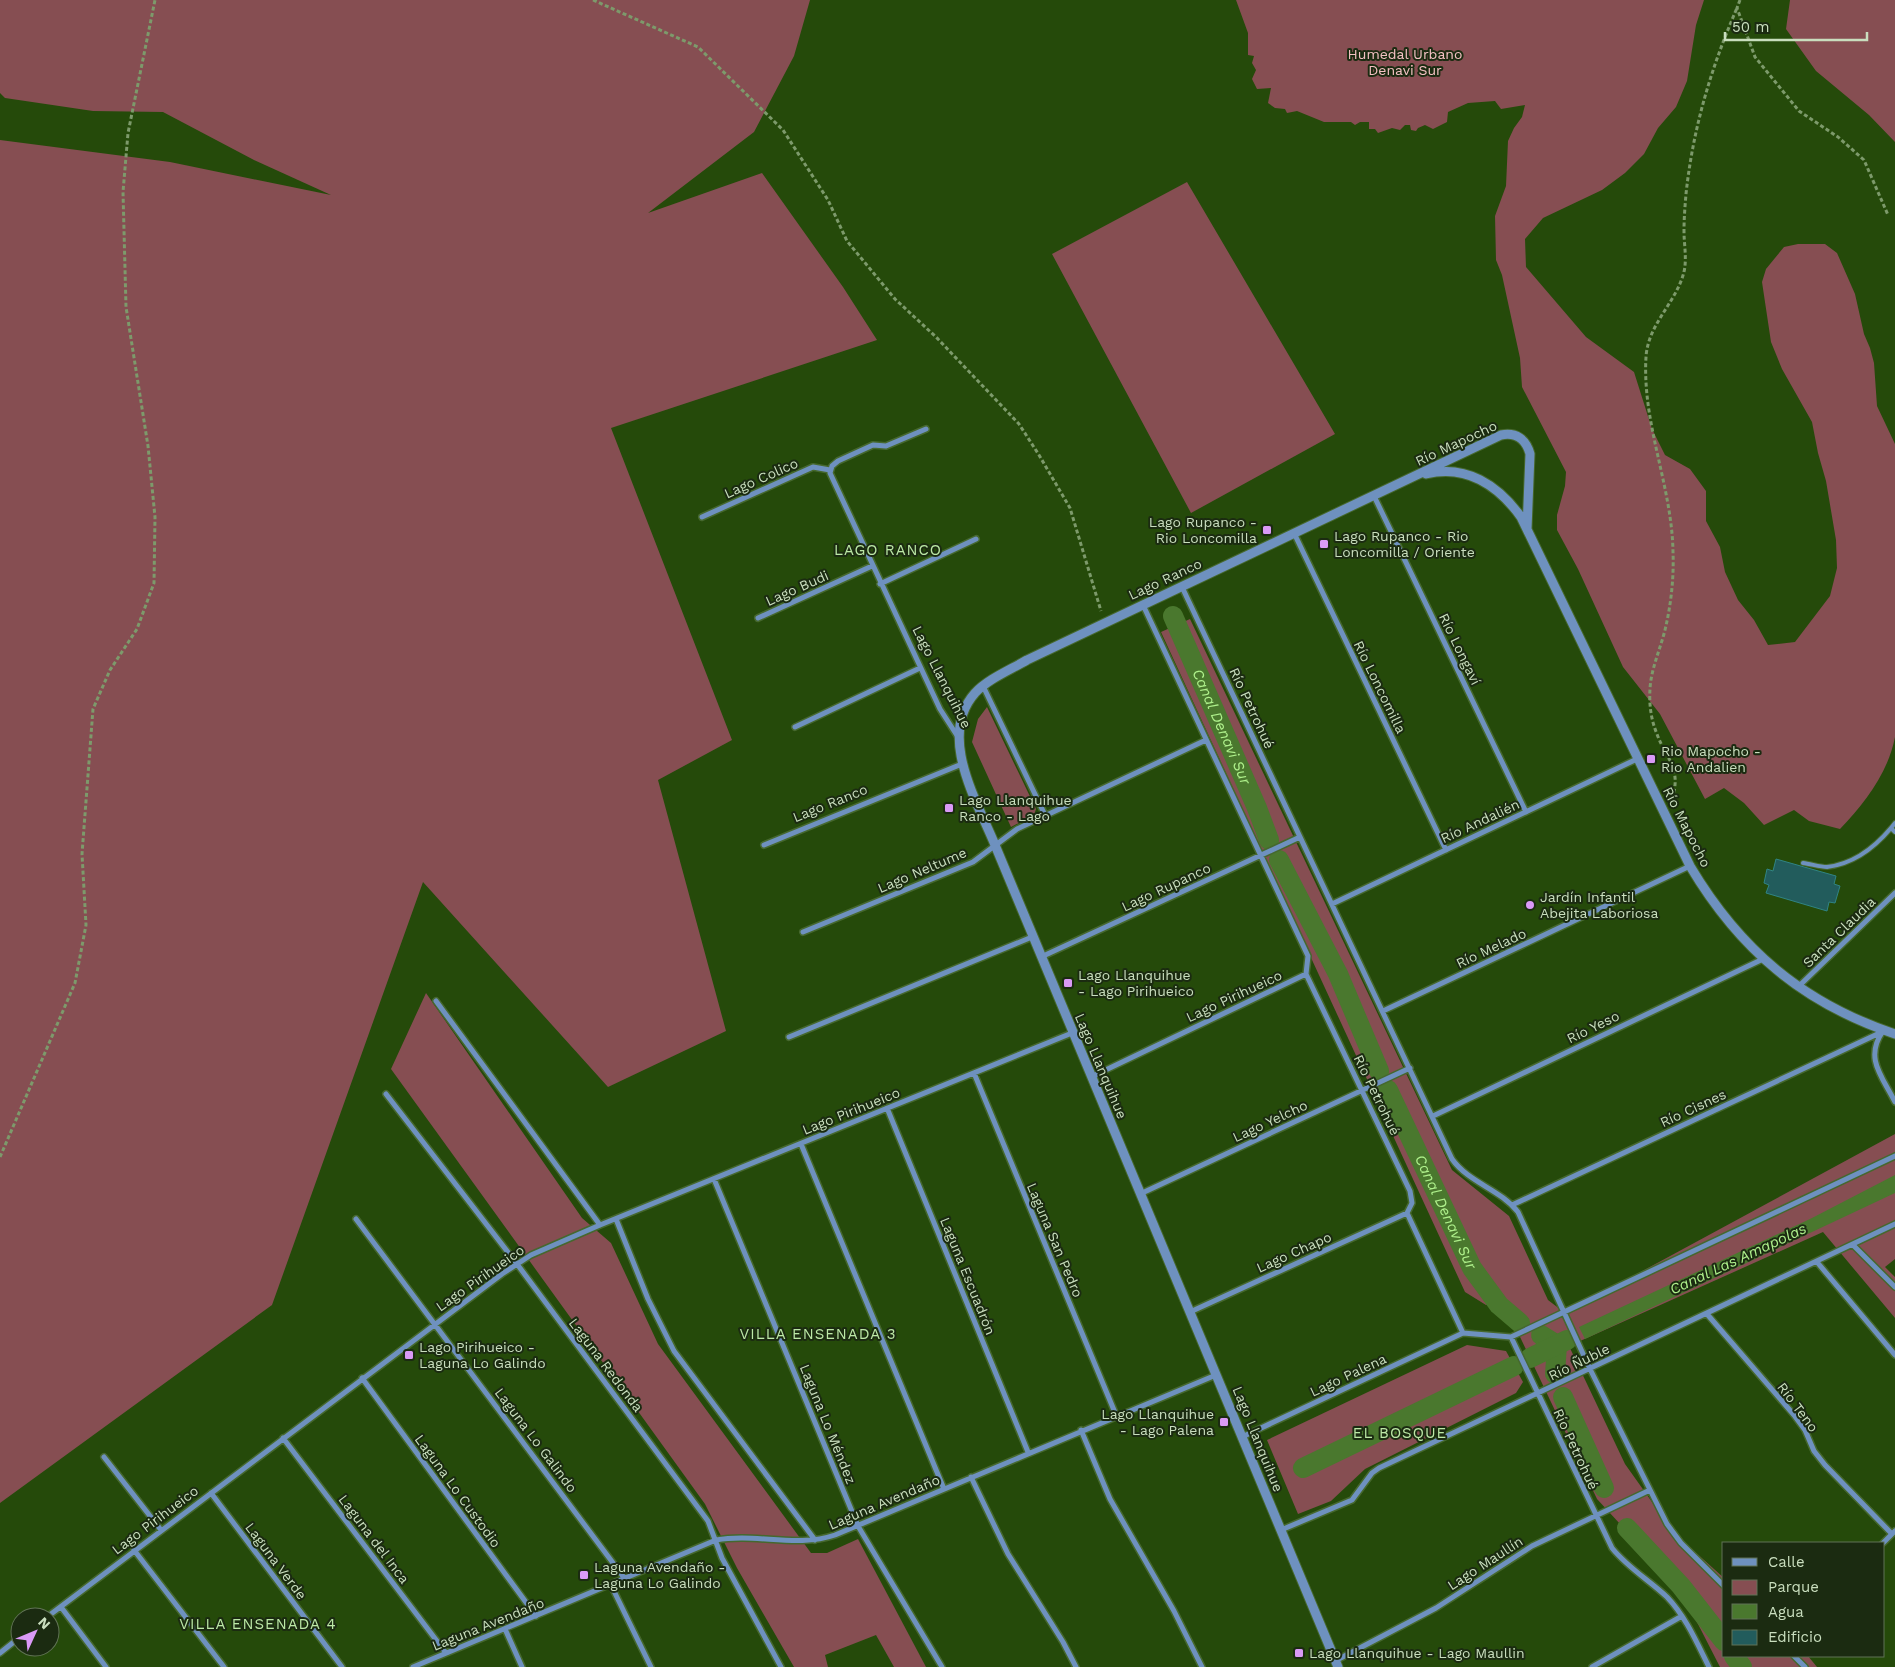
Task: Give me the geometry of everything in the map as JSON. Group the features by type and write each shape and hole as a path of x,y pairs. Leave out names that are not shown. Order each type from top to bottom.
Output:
{"street":[{"path":"830,470 838,461 873,445 886,446 926,429"},
{"name":"Río Mapocho","path":"1415,477 1491,439 1507,434 1519,437 1525,441 1530,454 1527,529"},
{"name":"Lago Colico","path":"702,517 813,467 830,470"},
{"name":"Lago Llanquihue","path":"830,470 880,584 920,668 946,722 958,737 962,764 1032,937 1337,1664"},
{"name":"Río Mapocho","path":"1415,477 1442,471 1467,474 1481,479 1504,495 1521,517 1690,866 1724,917 1763,959 1798,987 1838,1012 1895,1034"},
{"name":"Lago Ranco","path":"958,737 964,710 976,693 983,686 1027,660 1415,477"},
{"name":"Río Longaví","path":"1374,496 1526,812"},
{"name":"Río Loncomilla","path":"1294,534 1446,850"},
{"path":"880,584 976,539"},
{"name":"Lago Budi","path":"758,618 872,566"},
{"name":"Río Petrohué","path":"1182,587 1456,1164 1466,1173 1501,1194 1512,1205 1521,1220 1590,1368 1672,1533 1722,1584"},
{"name":"Río Petrohué","path":"1143,605 1308,956 1306,974 1410,1191 1412,1203 1408,1213 1463,1333"},
{"path":"795,727 920,668"},
{"path":"983,686 1045,816"},
{"name":"Lago Neltume","path":"803,932 973,862 1009,833 1206,740"},
{"name":"Río Andalién","path":"1332,904 1637,759"},
{"name":"Lago Ranco","path":"764,846 962,764"},
{"name":"Lago Rupanco","path":"1041,957 1300,837"},
{"name":"Río Melado","path":"1383,1011 1690,866"},
{"name":"Santa Claudia","path":"1798,987 1895,893"},
{"path":"789,1038 1032,937"},
{"name":"Río Yeso","path":"1433,1116 1763,959"},
{"name":"Lago Pirihueico","path":"1091,1077 1306,974"},
{"path":"436,1001 600,1225"},
{"path":"1884,1030 1875,1046 1874,1058 1895,1102"},
{"name":"Río Cisnes","path":"1512,1205 1884,1030"},
{"name":"Lago Pirihueico","path":"61,1606 362,1378 517,1264 549,1247 616,1218 1072,1033"},
{"name":"Lago Yelcho","path":"1140,1194 1410,1068"},
{"name":"Laguna San Pedro","path":"974,1073 1116,1415"},
{"name":"Laguna Redonda","path":"386,1094 517,1264 708,1521 722,1558 780,1667"},
{"name":"Laguna Escuadrón","path":"887,1108 1028,1452"},
{"path":"801,1144 944,1489"},
{"path":"1463,1333 1511,1337 1565,1314 1895,1156"},
{"name":"Laguna Lo Méndez","path":"714,1179 858,1526 942,1667"},
{"name":"Lago Chapo","path":"1190,1312 1408,1213"},
{"path":"616,1218 652,1308 674,1351 815,1540"},
{"name":"Laguna Lo Galindo","path":"356,1219 625,1579"},
{"name":"Río Ñuble","path":"1281,1530 1352,1500 1372,1473 1379,1468 1538,1395 1590,1368 1895,1224"},
{"path":"1853,1245 1895,1287"},
{"path":"1818,1262 1895,1355"},
{"name":"Río Teno","path":"1707,1314 1794,1415 1805,1430 1814,1451 1825,1465 1893,1532"},
{"name":"Lago Palena","path":"1242,1437 1463,1333"},
{"name":"Río Petrohué","path":"1511,1337 1606,1538 1619,1558 1658,1589 1682,1616 1709,1667"},
{"name":"Laguna Avendaño","path":"413,1667 716,1540 736,1538 815,1540 858,1526 1028,1452 1216,1375"},
{"name":"Laguna Lo Custodio","path":"362,1378 536,1616"},
{"path":"1081,1430 1110,1499 1174,1611 1202,1667"},
{"name":"Laguna del Inca","path":"283,1438 446,1653"},
{"path":"104,1457 161,1530"},
{"path":"972,1477 997,1534 1063,1642 1076,1667"},
{"name":"Lago Maullín","path":"1337,1664 1436,1608 1532,1546 1650,1490"},
{"name":"Laguna Verde","path":"211,1493 342,1667"},
{"path":"1884,1542 1893,1532"},
{"path":"134,1550 224,1667"},
{"path":"611,1585 651,1667"},
{"path":"61,1606 106,1667"},
{"path":"1592,1667 1682,1616"},
{"path":"505,1629 522,1667"},
{"path":"1795,1657 1805,1667"}],"lane":[{"path":"1803,863 1826,867 1843,863 1871,849 1895,823"},
{"path":"1891,828 1895,832"}],"path":[{"path":"0,1157 75,983 86,925 82,854 93,709 110,670 137,629 154,583 155,517 148,446 126,307 123,192 128,133 155,0"},
{"path":"593,0 698,47 783,130 828,200 846,241 895,299 936,337 1019,424 1039,454 1070,508 1105,623"},
{"path":"1664,814 1673,795 1675,775 1672,761 1660,741 1652,719 1650,689 1670,605 1673,552 1667,493 1659,463 1650,410 1646,357 1652,330 1675,295 1682,276 1686,257 1684,233 1686,196 1697,124 1710,77 1740,0"},
{"path":"1737,8 1754,58 1799,111 1838,137 1864,160 1888,215"}],"green space":[{"path":"0,0 810,0 794,56 754,132 648,213 762,173 843,287 877,340 611,428 732,740 658,780 726,1031 608,1087 423,882 272,1305 0,1503 0,140 170,162 331,195 254,160 163,112 93,111 5,98 0,93"},
{"name":"Humedal Urbano Denavi Sur","path":"1236,0 1704,0 1696,25 1687,81 1676,107 1658,128 1644,154 1625,173 1602,190 1543,218 1525,239 1526,267 1586,337 1634,372 1652,429 1665,455 1690,469 1706,491 1706,521 1720,547 1725,572 1738,600 1754,620 1768,645 1795,642 1830,596 1837,568 1836,540 1826,481 1812,422 1782,369 1771,342 1762,282 1766,269 1784,247 1798,244 1825,244 1837,253 1855,294 1864,334 1874,363 1877,406 1895,444 1895,737 1887,763 1874,787 1840,829 1809,821 1794,810 1764,825 1744,803 1724,788 1705,799 1660,714 1623,667 1578,569 1557,530 1557,515 1565,486 1566,472 1522,387 1520,358 1502,275 1496,260 1495,216 1506,186 1508,141 1522,117 1525,105 1501,109 1495,101 1468,103 1448,112 1447,122 1433,129 1425,125 1416,131 1411,130 1410,125 1405,125 1400,130 1392,128 1378,133 1375,129 1369,129 1369,122 1360,122 1355,125 1351,122 1324,122 1297,111 1287,113 1285,109 1275,108 1268,103 1271,88 1257,89 1252,79 1256,70 1252,63 1254,56 1248,55 1248,33"},
{"path":"1790,0 1895,0 1895,142 1869,115 1816,71 1786,29"},
{"path":"1187,182 1335,434 1191,513 1052,254"},
{"path":"1190,619 1452,1170 1509,1216 1548,1300 1565,1313 1895,1134 1895,1259 1885,1267 1895,1277 1895,1318 1823,1232 1569,1346 1625,1464 1674,1533 1722,1576 1722,1657 1809,1657 1817,1667 1720,1667 1680,1589 1597,1499 1502,1299 1486,1305 1465,1292 1161,632"},
{"path":"987,707 1036,809 1034,815 1011,827 972,742 978,719"},
{"path":"426,993 582,1218 611,1243 658,1344 811,1553 827,1553 858,1539 926,1667 894,1667 876,1635 825,1655 828,1667 794,1667 737,1568 705,1504 391,1069"},
{"path":"1467,1345 1506,1351 1523,1382 1516,1393 1365,1469 1331,1501 1298,1514 1267,1440"}],"water":[{"name":"Canal Las Amapolas","path":"1895,1175 1895,1193 1585,1339 1579,1327 1812,1218"}],"building":[{"path":"1776,859 1836,876 1834,884 1840,886 1835,903 1829,902 1827,911 1766,893 1769,885 1764,883 1767,869 1773,871"}],"waterway":[{"name":"Canal Denavi Sur","path":"1173,616 1257,808 1269,840"},
{"name":"Canal Denavi Sur","path":"1279,860 1338,974 1379,1071"},
{"name":"Canal Denavi Sur","path":"1388,1090 1472,1268 1499,1305 1520,1323"},
{"name":"Canal Denavi Sur","path":"1541,1335 1557,1345 1555,1374"},
{"path":"1530,1358 1567,1340"},
{"path":"1303,1468 1514,1366"},
{"name":"Canal Denavi Sur","path":"1563,1397 1604,1488"},
{"name":"Canal Denavi Sur","path":"1627,1528 1681,1586 1722,1638"},
{"name":"Canal Denavi Sur","path":"1735,1657 1742,1667"}],"place":[{"name":"Lago Rupanco - Rio Loncomilla","path":"1267,530"},
{"name":"Lago Rupanco - Rio Loncomilla / Oriente","path":"1324,544"},
{"name":"Rio Mapocho - Rio Andalien","path":"1651,759"},
{"name":"Lago Llanquihue Ranco - Lago","path":"949,808"},
{"name":"Jardín Infantil Abejita Laboriosa","path":"1530,905"},
{"name":"Lago Llanquihue - Lago Pirihueico","path":"1068,983"},
{"name":"Lago Pirihueico - Laguna Lo Galindo","path":"409,1355"},
{"name":"Lago Llanquihue - Lago Palena","path":"1224,1422"},
{"name":"Laguna Avendaño - Laguna Lo Galindo","path":"584,1575"},
{"name":"Lago Llanquihue - Lago Maullin","path":"1299,1653"}],"district":[{"name":"LAGO RANCO","path":"888,550"},
{"name":"VILLA ENSENADA 3","path":"818,1334"},
{"name":"EL BOSQUE","path":"1400,1433"},
{"name":"VILLA ENSENADA 4","path":"258,1624"}]}
